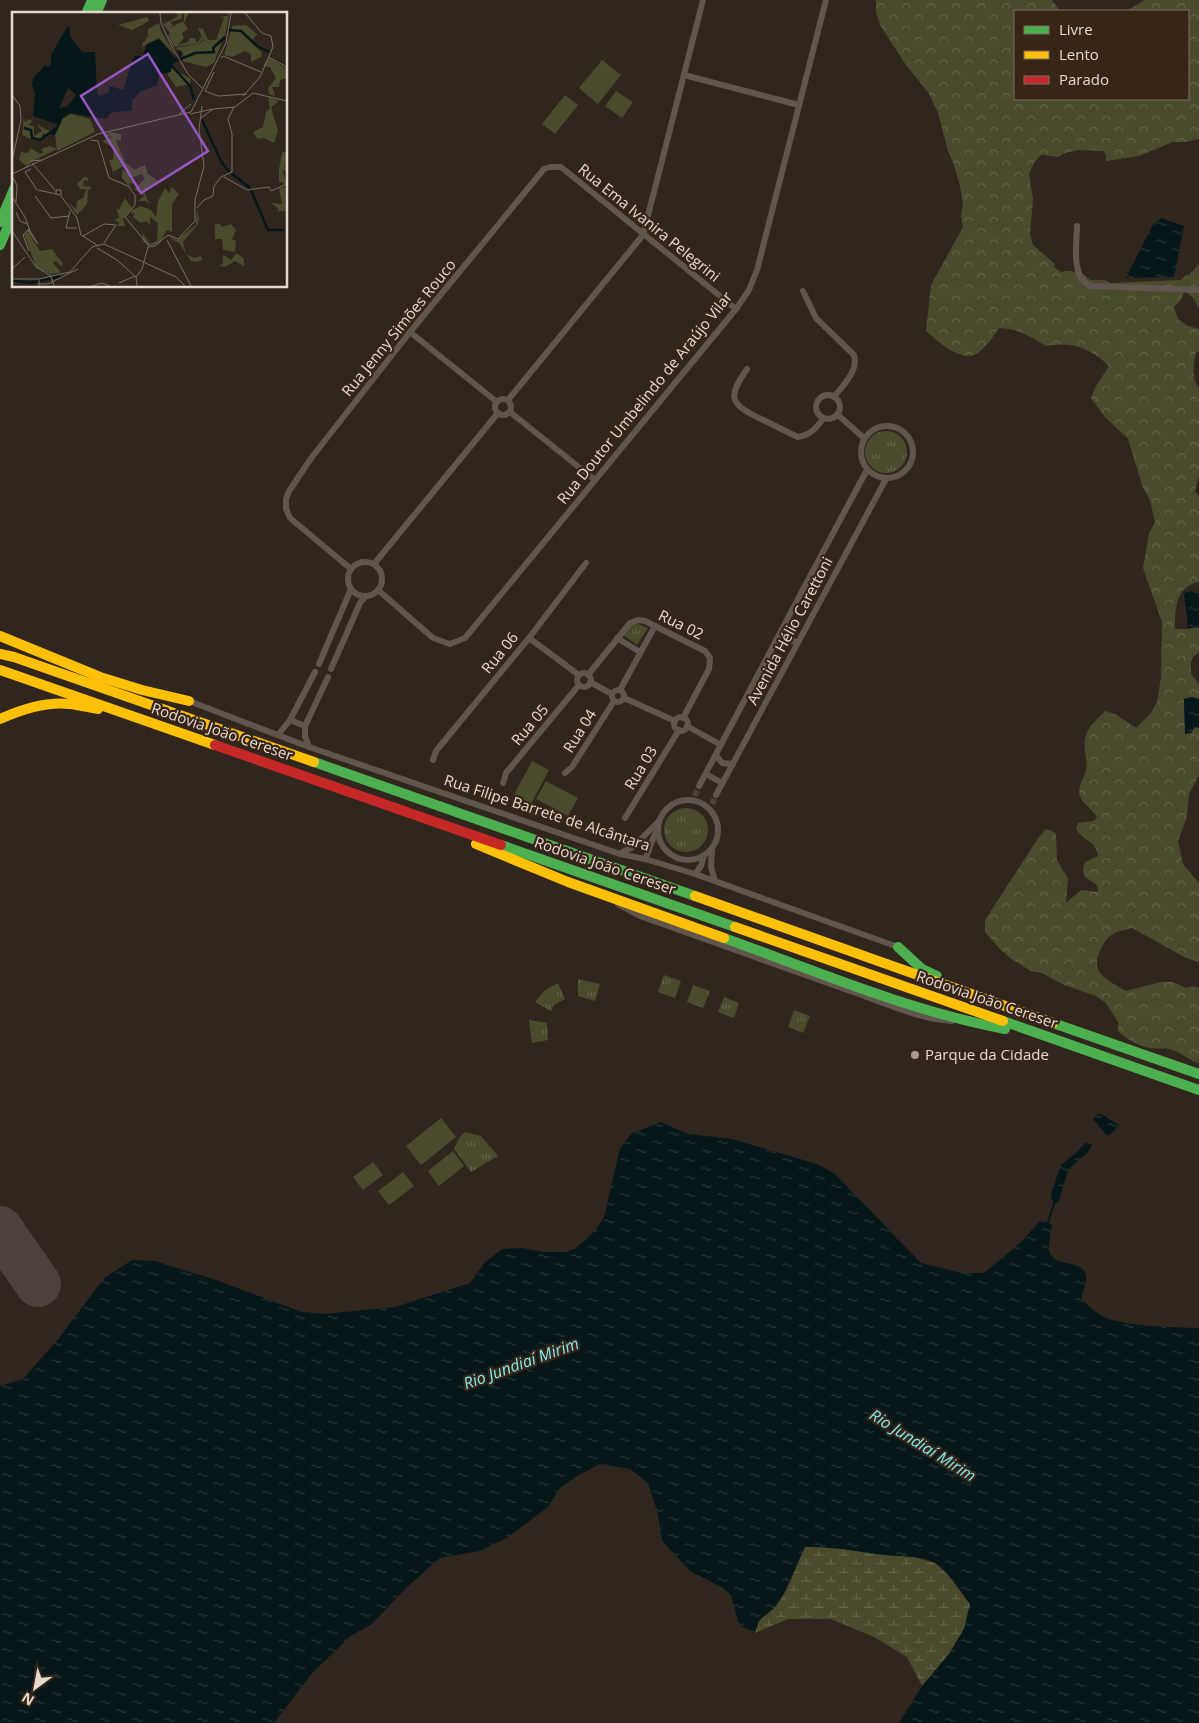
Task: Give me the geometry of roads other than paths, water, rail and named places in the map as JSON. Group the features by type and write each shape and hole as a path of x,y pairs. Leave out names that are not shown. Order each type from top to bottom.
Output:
{"main road":[{"path":"87,12 92,0"},
{"path":"97,12 102,0"},
{"path":"0,222 12,194"},
{"path":"0,245 12,217"},
{"path":"0,637 100,677 142,690 189,701"},
{"path":"23,645 121,694"},
{"path":"0,654 14,657 121,694"},
{"name":"Rodovia João Cereser","path":"0,670 125,712 169,730 1199,1090"},
{"name":"Rodovia João Cereser","path":"121,694 1199,1074"},
{"path":"0,719 54,704 69,704 125,712"},
{"path":"435,822 471,842 568,882 910,1005 967,1022 1027,1035 1044,1036"},
{"path":"898,947 922,969 946,981 971,989 990,1001"}],"street":[{"path":"508,400 643,235 703,0"},
{"name":"Rua Doutor Umbelindo de Araújo Vilar","path":"378,590 433,638 450,644 465,638 736,309 749,290 757,270 826,0"},
{"path":"684,75 799,105"},
{"name":"Rua Ema Ivanira Pelegrini","path":"544,170 550,166 561,167 736,309"},
{"name":"Rua Jenny Simões Rouco","path":"351,569 296,525 290,518 286,509 286,499 289,491 312,457 410,332 544,170"},
{"path":"1076,226 1078,268 1082,280 1086,284 1091,286 1199,290"},
{"path":"804,291 816,318 854,355 856,361 853,372 834,396"},
{"path":"410,332 497,402"},
{"path":"747,369 737,382 735,391 736,403 742,410 798,437 807,435 814,430 823,419"},
{"path":"825,395 834,396 840,407 838,415 831,419 823,419 816,410 816,403 825,395"},
{"path":"497,402 502,399 508,400 512,406 510,412 504,415 498,413"},
{"path":"497,402 496,409 498,413"},
{"path":"510,412 595,480"},
{"path":"374,564 498,413"},
{"path":"838,415 864,438"},
{"path":"878,427 895,427 902,431 912,444 914,453 908,469 902,475 894,478 878,478 867,470 862,462 860,454 864,438 878,427"},
{"name":"Avenida Hélio Carettoni","path":"699,786 867,470"},
{"name":"Avenida Hélio Carettoni","path":"716,796 886,479"},
{"path":"331,669 360,603 366,596 378,590 380,586 382,576 378,568 374,564 361,562 355,564 351,569 348,579 351,589 358,594 366,596"},
{"name":"Rua 06","path":"433,760 436,751 529,638 586,563"},
{"path":"319,664 351,589"},
{"name":"Rua 02","path":"617,638 630,623 636,620 643,620 705,651 711,660 709,669 683,718"},
{"path":"613,698 616,690 620,690 655,626"},
{"path":"780,634 797,643"},
{"path":"529,638 578,675"},
{"path":"588,675 617,638 640,652"},
{"path":"325,652 336,656"},
{"path":"278,735 290,720 316,672"},
{"path":"578,675 583,673 588,675"},
{"path":"578,675 579,685 586,686 590,682"},
{"path":"588,675 590,682 613,698 621,702 624,698"},
{"path":"309,746 305,736 305,726 328,677"},
{"path":"310,683 323,688"},
{"name":"Rua 05","path":"503,783 506,773 579,685"},
{"path":"620,690 624,693 624,698"},
{"name":"Rua 04","path":"565,773 572,767 613,698"},
{"path":"624,698 674,722 678,730 684,730 687,726"},
{"name":"Rua Filipe Barrete de Alcântara","path":"189,701 278,735 620,854 645,859 695,874 898,947"},
{"path":"674,722 679,717 683,718 687,721 687,726"},
{"path":"290,720 305,726"},
{"path":"687,726 721,745"},
{"name":"Rua 03","path":"625,818 678,730"},
{"path":"716,755 722,763 733,764"},
{"path":"706,774 722,783"},
{"path":"704,856 696,859 678,859 670,855 664,848 659,840 657,831 660,816 668,806 680,800 693,798 711,807 718,831 713,846 711,867 715,881"},
{"path":"620,854 633,848 658,822"},
{"path":"645,859 651,841 657,831"},
{"path":"695,874 701,866 704,856 713,846"}],"water":[{"path":"1161,218 1184,226 1174,277 1126,278 1152,226"},
{"path":"1199,592 1199,628 1188,628 1184,593"},
{"path":"1192,697 1199,699 1199,728 1195,727 1191,733 1185,734 1184,699"},
{"path":"1101,1114 1119,1125 1107,1136 1093,1119 1096,1115"},
{"name":"Rio Jundiaí Mirim","path":"660,1122 688,1134 732,1139 817,1164 834,1173 921,1263 962,1273 984,1273 1020,1243 1040,1221 1052,1224 1049,1245 1051,1255 1060,1262 1084,1270 1086,1281 1081,1299 1097,1313 1109,1319 1131,1324 1199,1328 1199,1723 899,1723 922,1686 949,1654 964,1629 970,1604 940,1566 930,1560 917,1557 885,1555 835,1548 805,1547 784,1593 775,1607 759,1620 755,1633 739,1625 731,1595 723,1588 690,1571 662,1541 658,1514 648,1483 630,1469 600,1464 577,1476 560,1488 548,1507 507,1538 480,1551 440,1558 406,1588 372,1624 351,1636 313,1672 274,1723 0,1723 0,1386 23,1379 59,1338 104,1278 132,1260 155,1261 216,1280 302,1312 325,1314 395,1307 470,1283 485,1262 502,1249 522,1248 544,1252 566,1252 576,1248 595,1231 604,1217 620,1148 631,1134"},
{"path":"1085,1143 1092,1144 1088,1152 1068,1171 1059,1201 1054,1204 1050,1196 1061,1165"}],"waterway":[{"path":"1048,1222 1054,1204"}],"tunnel":[{"path":"695,796 699,786"},
{"path":"712,804 716,795"}],"place":[{"name":"Parque da Cidade","path":"915,1055"}]}
